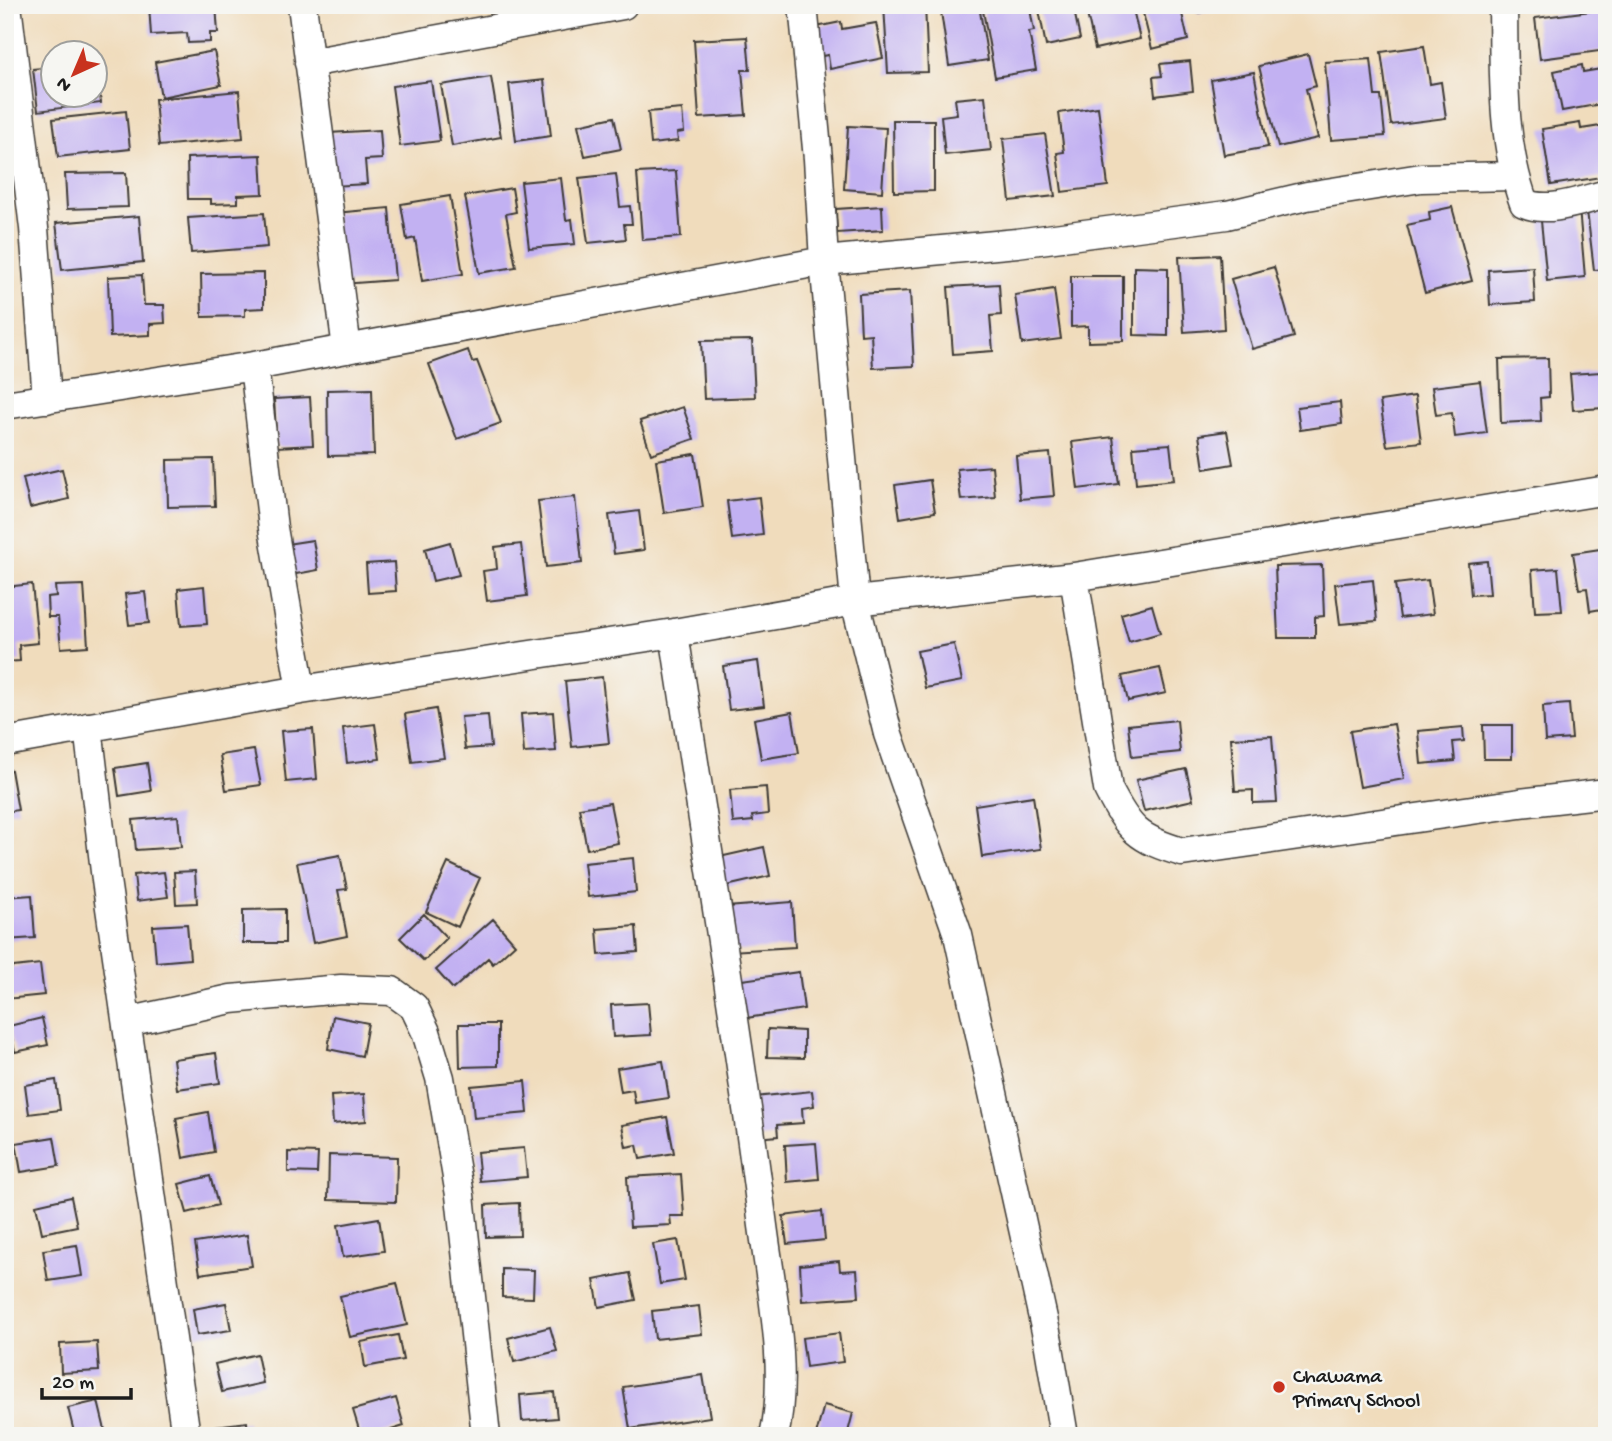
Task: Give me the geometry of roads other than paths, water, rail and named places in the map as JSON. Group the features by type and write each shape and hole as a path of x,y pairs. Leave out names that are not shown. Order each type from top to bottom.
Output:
{"street":[{"path":"7,5 34,228 47,399"},
{"path":"302,5 347,349"},
{"path":"309,63 624,5"},
{"path":"803,5 855,601 888,734 958,935 1045,1328 1064,1436"},
{"path":"1503,5 1504,80 1514,176 1524,203 1535,208 1555,206 1607,194"},
{"path":"5,405 254,366 824,261 1017,243 1227,215 1307,196 1421,178 1514,176"},
{"path":"254,366 273,528 301,690"},
{"path":"5,742 301,690 674,633 855,601 1074,577 1607,490"},
{"path":"1074,577 1108,789 1124,820 1151,843 1182,852 1607,793"},
{"path":"674,633 748,1113 774,1314 780,1367 780,1411 774,1436"},
{"path":"88,727 106,880 186,1436"},
{"path":"127,1021 231,999 341,989 392,991 414,1007 426,1032 440,1078 460,1195 486,1436"}],"place":[{"name":"Chawama Primary School","path":"1279,1387"}]}
